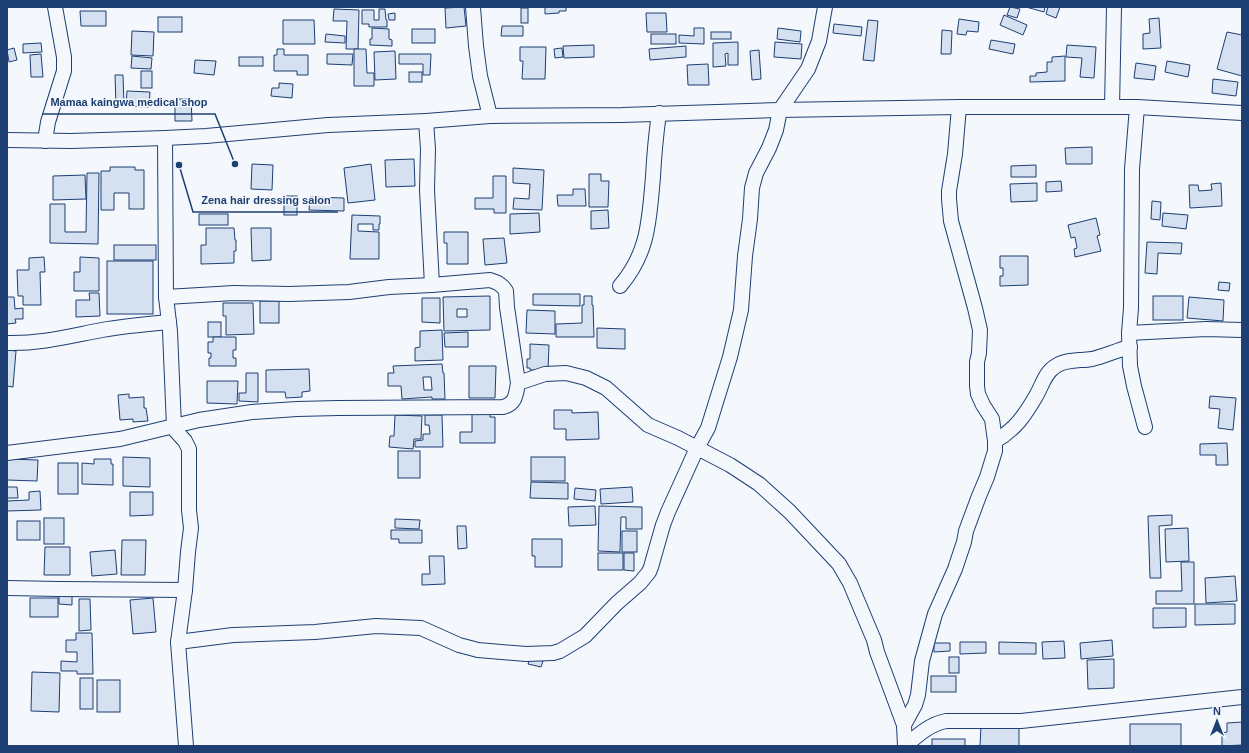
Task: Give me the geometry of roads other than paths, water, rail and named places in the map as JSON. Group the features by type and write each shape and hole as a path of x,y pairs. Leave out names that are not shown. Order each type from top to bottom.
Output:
{"street":[{"path":"45,141 48,122 64,71 64,57 54,7"},
{"path":"473,7 480,76 490,116"},
{"path":"178,642 222,638 233,635 315,632 376,626 421,628 459,645 478,650 526,654 553,653 560,651 585,636 617,603 640,583 649,572 654,561 663,525 668,512 697,448 708,428 730,357 740,310 744,256 750,219 753,181 776,130 780,110 808,69 819,41 825,7"},
{"path":"1112,107 1114,7"},
{"path":"7,140 109,141 206,136 328,125 426,121 490,116 780,110 1112,107 1242,113"},
{"path":"1137,107 1132,169 1130,366 1145,426"},
{"path":"904,725 915,705 918,695 922,661 935,614 955,569 966,531 978,496 987,477 995,451 992,420 983,405 976,386 976,369 980,330 950,214 949,191 955,154 959,108"},
{"path":"620,286 628,277 638,259 648,228 659,113"},
{"path":"426,121 428,149 427,190 432,285"},
{"path":"165,138 166,297 169,322 174,426 177,433 185,441 189,449 189,510 191,528 178,642 186,746"},
{"path":"7,453 120,439 199,420 244,414 297,409 504,407 512,403 515,398 518,382 506,291 503,287 490,280 349,292 289,294 234,293 166,297"},
{"path":"7,343 20,344 48,341 122,326 169,322"},
{"path":"995,441 1006,435 1019,422 1036,396 1047,375 1055,366 1061,363 1092,358 1130,340 1206,329 1242,330"},
{"path":"518,382 545,374 566,373 586,378 606,388 648,424 730,465 759,484 790,512 839,564 850,583 872,635 904,725 905,746"},
{"path":"7,588 185,590"},
{"path":"905,746 929,727 946,721 1021,721 1242,697"}],"place":[{"name":"Mamaa kaingwa medical shop","path":"235,164"},
{"name":"Zena hair dressing salon","path":"179,165"}]}
